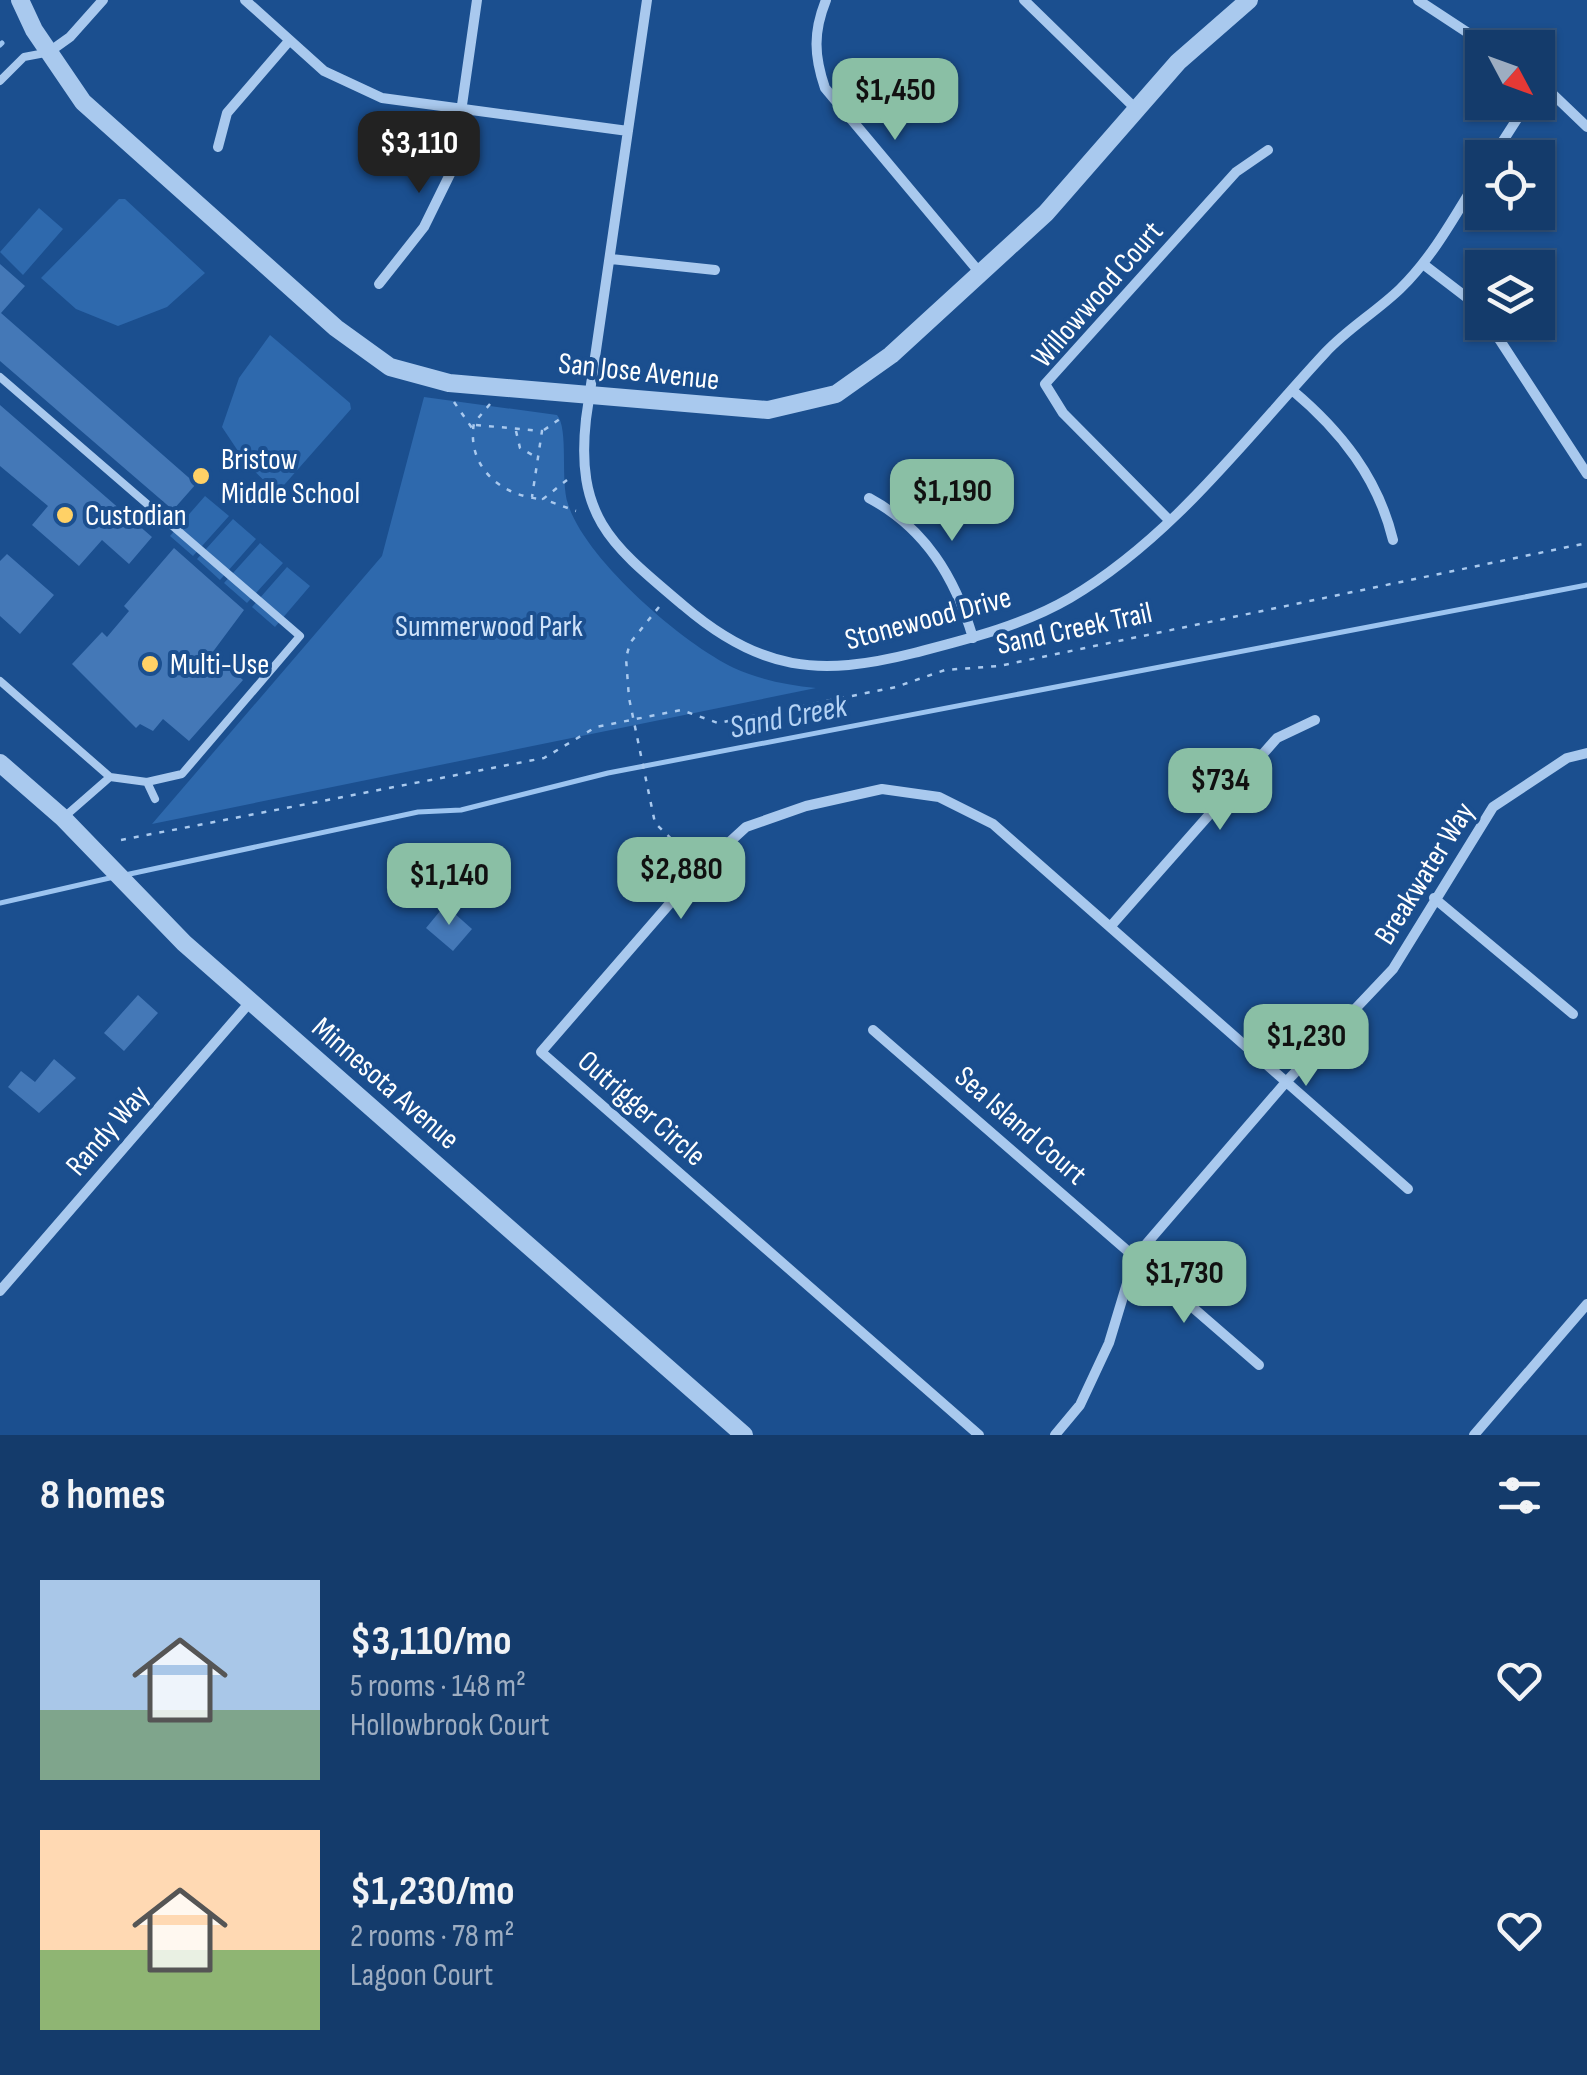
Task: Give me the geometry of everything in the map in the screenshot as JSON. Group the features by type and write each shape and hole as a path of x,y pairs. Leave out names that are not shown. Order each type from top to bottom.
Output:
{"street":[{"name":"San Jose Avenue","path":"20,0 83,102 336,328 390,367 449,383 590,392 744,409 803,405 862,379 1046,214 1204,35 1249,0"},
{"path":"49,52 70,37 104,0"},
{"path":"246,0 324,72 382,98 628,131"},
{"path":"379,284 442,198 453,168 477,0"},
{"name":"Stonewood Drive","path":"646,0 582,457 593,512 612,543 726,639 775,660 833,668 972,638 1070,598 1112,570 1168,520 1328,349 1423,264 1465,199"},
{"path":"826,0 817,28 815,58 825,88 980,273"},
{"path":"1024,0 1138,110"},
{"path":"1418,0 1465,31"},
{"path":"218,147 227,114 290,40"},
{"path":"1555,98 1587,127"},
{"name":"Willowwood Court","path":"1168,520 1064,413 1044,384 1236,172 1268,150"},
{"path":"611,259 714,270"},
{"path":"1423,264 1465,296"},
{"path":"1500,340 1587,474"},
{"path":"1292,390 1336,428 1384,504 1392,540"},
{"path":"869,498 902,516 930,548 952,581 972,638"},
{"path":"1110,927 1276,738 1315,720"},
{"name":"Breakwater Way","path":"1055,1435 1080,1405 1108,1343 1136,1258 1286,1082 1393,969 1493,807 1566,758 1587,753"},
{"name":"Minnesota Avenue","path":"0,763 63,818 140,898 251,1001 744,1435"},
{"name":"Outrigger Circle","path":"978,1435 540,1052 702,867 746,827 806,806 882,789 939,797 993,824 1408,1189"},
{"path":"1434,898 1573,1014"},
{"name":"Randy Way","path":"0,1291 251,1001"},
{"name":"Sea Island Court","path":"873,1030 1259,1364"},
{"path":"1474,1435 1587,1304"}],"lane":[{"path":"0,80 24,57 49,52"},
{"path":"0,377 300,636 182,774 147,782 110,777 4,685 0,697"},
{"path":"63,818 110,777"},
{"path":"147,782 155,799"}],"path":[{"path":"451,396 473,427 479,461 494,482 576,511"},
{"path":"473,427 493,401"},
{"path":"473,427 542,431 564,416"},
{"path":"517,429 520,448 538,457"},
{"path":"532,498 542,431"},
{"path":"543,498 567,480"},
{"name":"Sand Creek Trail","path":"120,840 544,758 596,726 681,710 718,723 896,688 945,670 999,666 1587,543"},
{"path":"1397,570 1398,580"},
{"path":"659,607 638,631 626,658 634,719 655,824 662,835 702,867"},
{"path":"943,662 945,670"}],"green space":[{"path":"119,199 125,199 205,273 167,307 118,326 76,309 41,278"},
{"path":"39,208 63,229 23,275 0,252"},
{"path":"270,335 350,403 351,409 277,493 246,463 222,427 239,378"},
{"name":"Summerwood Park","path":"424,397 557,415 563,431 568,504 578,526 614,573 663,620 734,668 784,684 816,688 152,824 382,556"},
{"path":"205,496 229,516 193,556 170,536"},
{"path":"233,519 256,539 220,580 197,559"},
{"path":"260,543 283,563 247,603 224,583"},
{"path":"287,567 310,586 275,627 252,607"}],"building":[{"path":"0,264 25,286 1,313 196,484 173,510 0,361"},
{"path":"0,405 152,537 129,564 102,540 79,566 32,525 48,506 0,466"},
{"name":"Multi-Use","path":"174,548 244,610 212,653 243,680 189,741 163,719 153,731 140,724 136,728 72,664 102,632 107,637 129,611 124,606"},
{"path":"7,554 54,595 20,634 0,616 0,561"},
{"path":"445,905 472,929 453,951 426,928"},
{"path":"138,995 158,1013 124,1051 104,1033"},
{"path":"54,1059 76,1078 39,1113 8,1087 21,1071 35,1082"}],"waterway":[{"name":"Sand Creek","path":"125,875 418,812 461,810 608,773 1587,585"},
{"name":"Sand Creek","path":"0,903 114,877"}],"place":[{"name":"Bristow Middle School","path":"201,476"},
{"name":"Custodian","path":"65,515"},
{"name":"Multi-Use","path":"150,664"}]}
